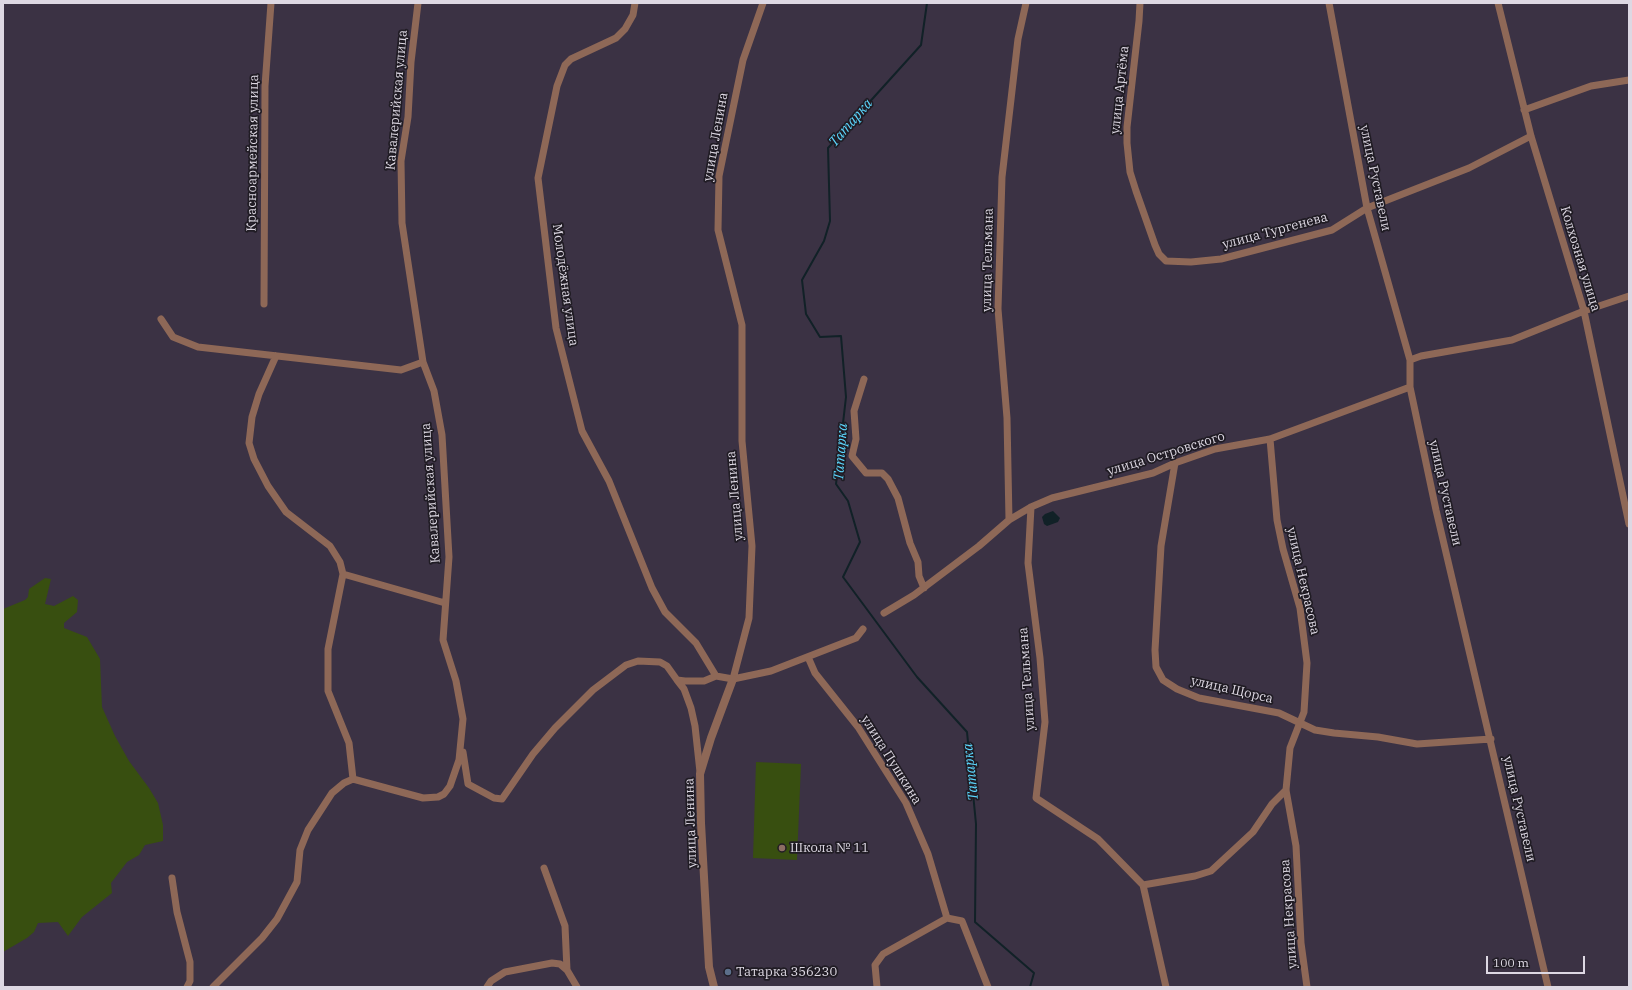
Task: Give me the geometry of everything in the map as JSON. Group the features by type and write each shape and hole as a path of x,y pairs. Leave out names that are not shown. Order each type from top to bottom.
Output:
{"street":[{"name":"Красноармейская улица","path":"264,304 265,86 271,3"},
{"name":"Кавалерийская улица","path":"353,779 423,798 438,798 444,794 453,780 462,742 463,719 456,681 443,640 449,557 442,435 434,391 423,362 402,223 401,161 408,117 411,62 418,3"},
{"name":"Молодёжная улица","path":"635,3 633,15 625,29 616,38 571,60 564,65 557,86 538,178 554,312 556,328 582,431 609,481 652,588 665,612 696,643 716,676"},
{"name":"улица Ленина","path":"714,987 709,967 700,774 711,738 733,679 749,618 752,546 742,441 742,326 718,230 719,176 742,60 763,3"},
{"name":"улица Тельмана","path":"1009,520 1007,418 998,309 1002,177 1018,39 1026,3"},
{"name":"улица Артёма","path":"1140,3 1127,127 1130,172 1154,246 1159,254 1166,260 1173,262"},
{"name":"улица Руставели","path":"1329,3 1334,41 1367,208 1410,360 1410,387 1436,510 1548,987"},
{"name":"Колхозная улица","path":"1498,3 1531,136 1584,311 1629,524"},
{"path":"1524,110 1590,86 1629,80"},
{"name":"улица Тургенева","path":"1173,262 1221,258 1332,230 1367,208 1469,168 1531,136"},
{"path":"1410,360 1420,356 1512,340 1584,311 1629,296"},
{"path":"161,319 173,337 198,347 401,370 423,362"},
{"path":"213,987 262,938 277,919 297,882 300,850 308,830 332,793 344,782 353,779 348,743 328,690 328,649 343,574 340,562 330,546 286,512 268,486 254,459 249,443 252,417 259,394 276,356"},
{"path":"864,379 854,411 856,439 852,456 866,473 882,473 898,498 910,543 918,562 919,576 924,588"},
{"name":"улица Островского","path":"884,613 924,588 980,546 1009,520 1031,507 1052,498 1153,473 1175,463 1215,449 1270,439 1410,387"},
{"name":"улица Некрасова","path":"1270,439 1277,520 1283,549 1300,608 1307,663 1304,712 1290,748 1286,790 1296,846 1301,943 1307,987"},
{"name":"улица Щорса","path":"1175,463 1161,546 1155,650 1156,667 1163,680 1177,689 1199,698 1279,713 1315,730 1378,737 1417,744 1491,739"},
{"name":"улица Тельмана","path":"1031,507 1028,563 1040,658 1045,722 1036,798 1098,839 1143,885"},
{"path":"343,574 445,603"},
{"path":"677,680 696,682 716,676 733,679 771,671 856,638 863,629"},
{"name":"улица Пушкина","path":"808,657 815,673 858,727 906,803 928,854 947,918"},
{"path":"462,742 468,784 494,798 502,799 533,754 555,728 593,690 626,665 638,661 660,662 667,666 684,688 696,726 700,774"},
{"path":"1166,987 1143,885 1195,876 1211,871 1253,832 1272,804 1286,790"},
{"path":"544,868 565,926 567,970"},
{"path":"172,878 177,912 190,962 191,977 188,987"},
{"path":"877,987 876,965 884,954 947,918 962,922 988,987"},
{"path":"487,987 491,981 505,972 552,963 560,964 567,970 577,987"}],"green space":[{"path":"45,578 51,579 45,604 54,606 73,596 78,600 77,612 64,623 64,628 87,637 100,659 102,707 115,736 129,761 158,803 163,825 163,841 145,845 139,855 127,862 111,883 112,893 82,917 68,936 58,922 38,923 34,932 27,938 3,952 3,609 25,600 28,597 29,589"},
{"path":"756,762 801,764 797,860 753,858"}],"shaded area":[{"path":"1053,511 1060,518 1058,522 1047,526 1044,524 1042,517"}],"waterway":[{"name":"Татарка","path":"927,3 921,45 828,148 830,221 824,241 802,280 806,314 820,337 841,336 846,397 836,484 848,501 860,542 843,577 917,677 967,732 976,824 975,922 1034,973 1030,987"}],"place":[{"name":"Школа № 11","path":"782,848"},
{"name":"Татарка 356230","path":"728,972"}]}
